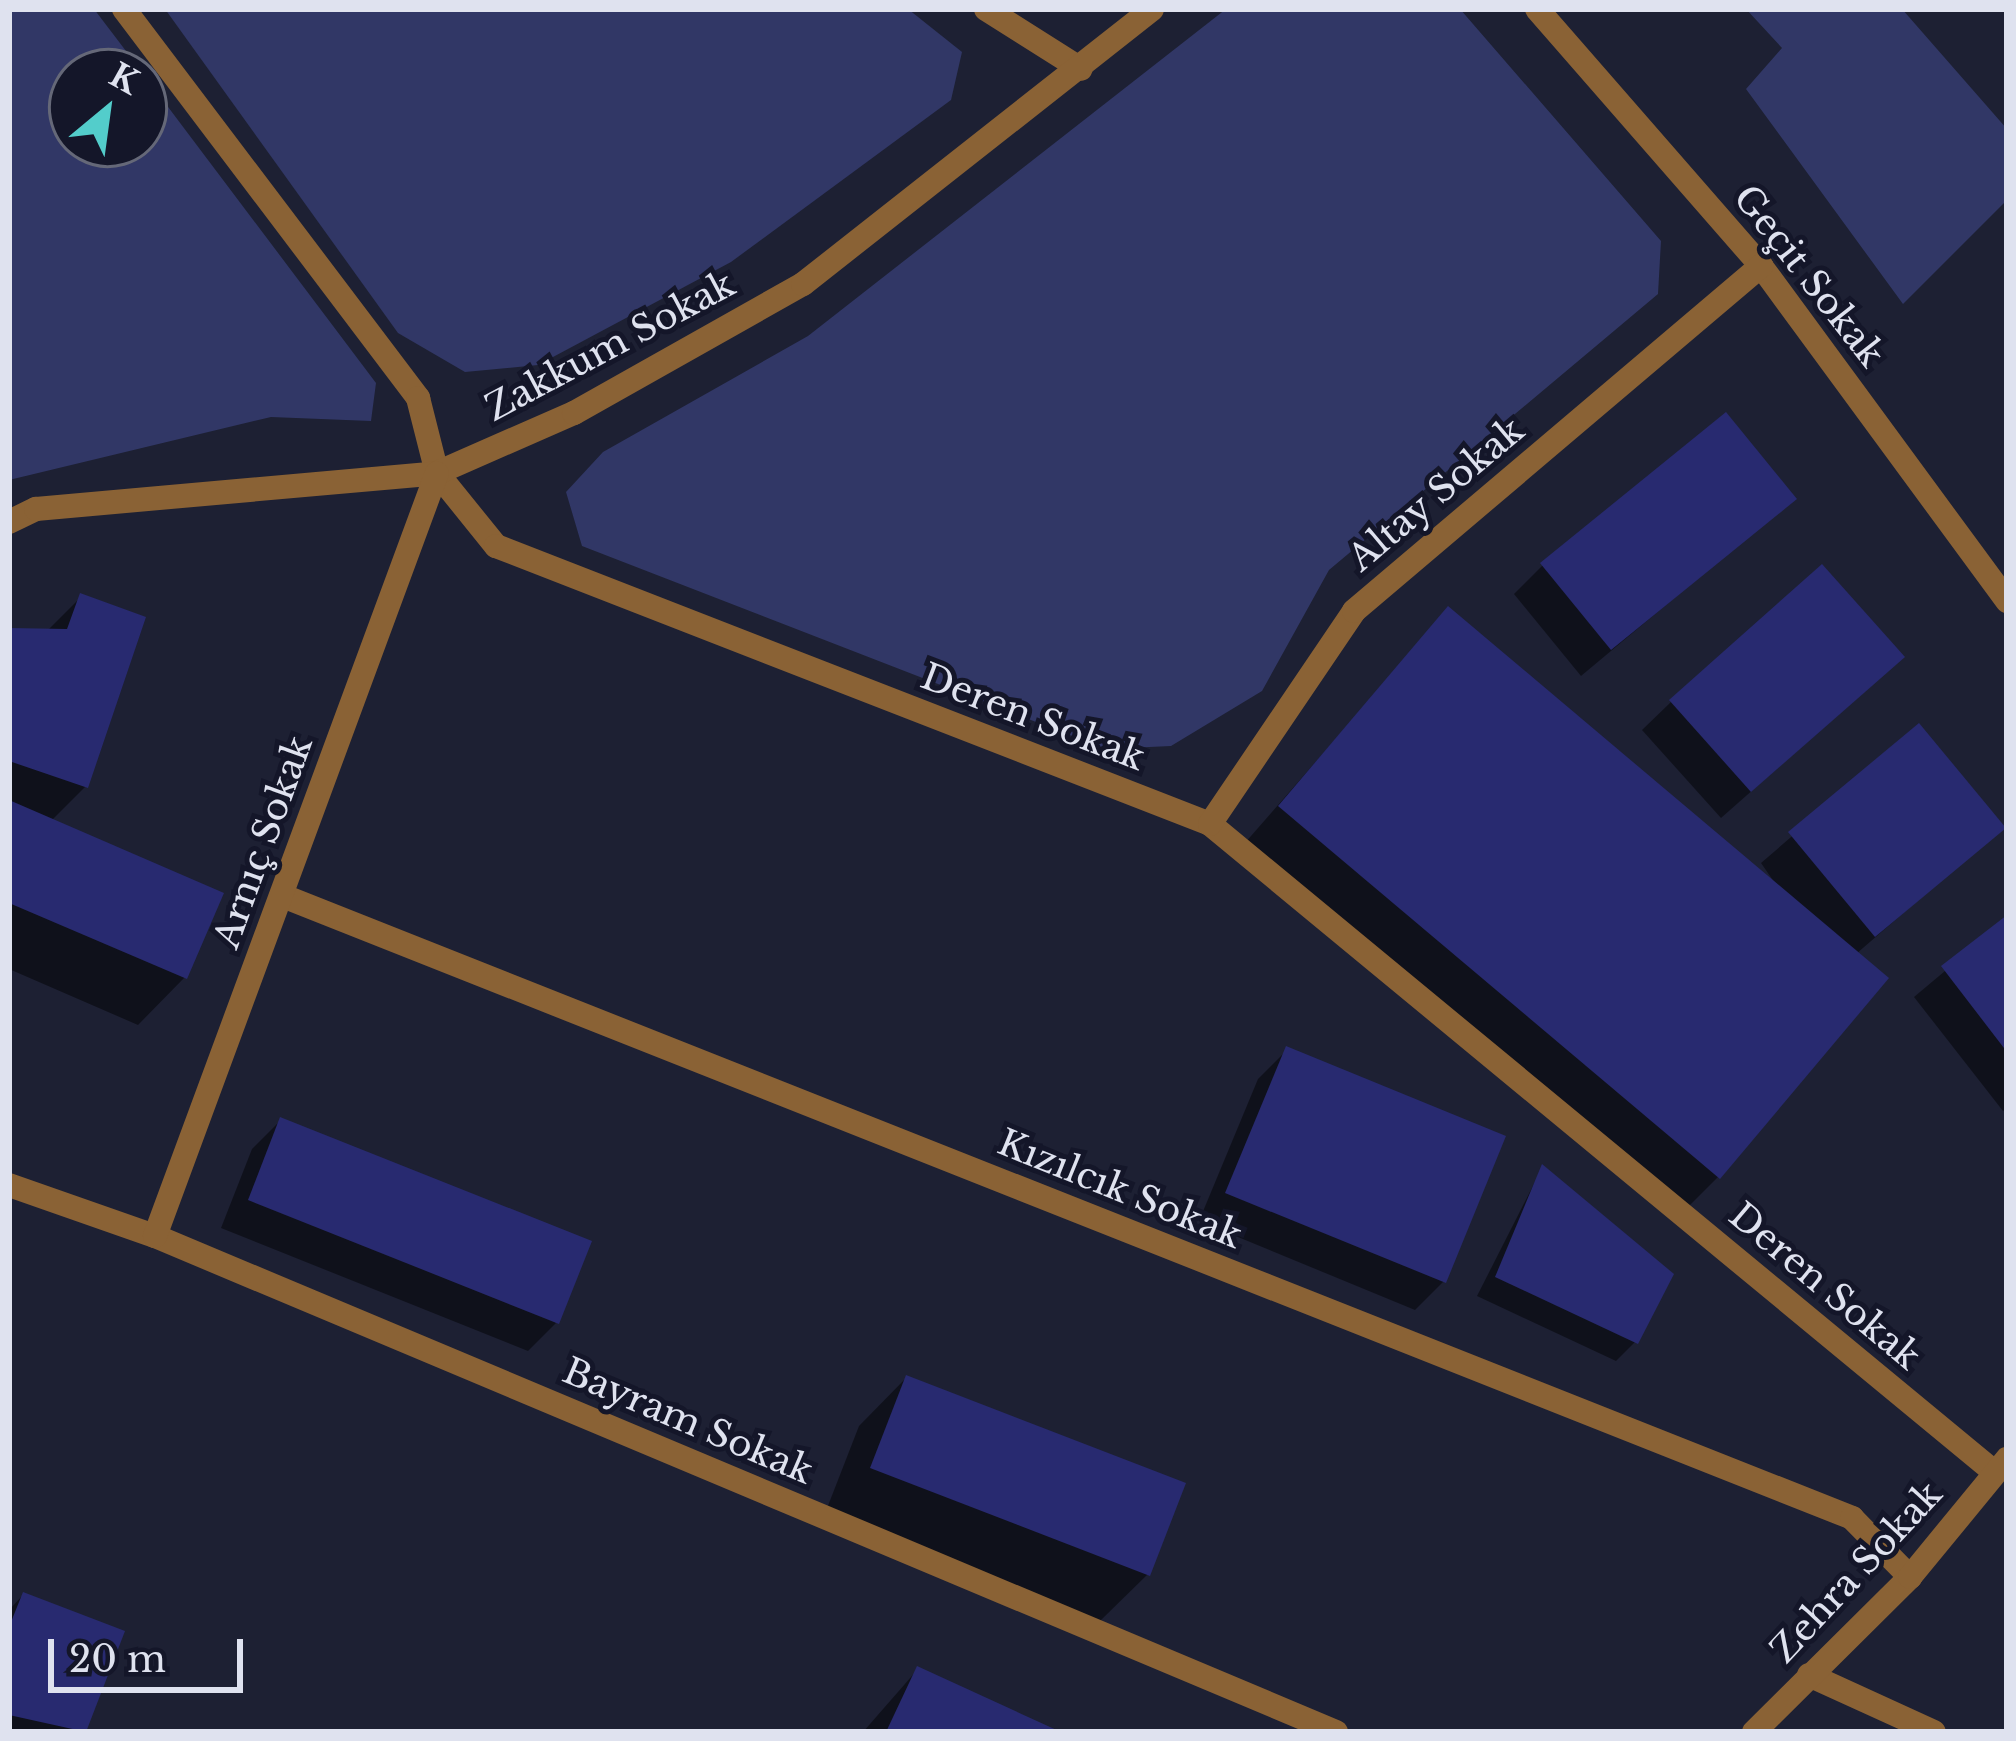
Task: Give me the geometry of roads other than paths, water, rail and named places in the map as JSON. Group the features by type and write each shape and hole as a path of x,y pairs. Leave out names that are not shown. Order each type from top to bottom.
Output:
{"street":[{"name":"Deren Sokak","path":"124,9 418,398 437,473 496,546 1210,824 2000,1465"},
{"path":"986,9 1081,69"},
{"name":"Zakkum Sokak","path":"9,522 36,509 437,473 574,413 803,284 1152,9"},
{"name":"Geçit Sokak","path":"1537,9 1761,266 2007,601"},
{"name":"Altay Sokak","path":"1210,824 1354,611 1761,266"},
{"name":"Arnıç Sokak","path":"155,1236 437,473"},
{"name":"Kızılcık Sokak","path":"283,896 1852,1518 1910,1577"},
{"name":"Bayram Sokak","path":"9,1185 155,1236 1336,1732"},
{"name":"Zehra Sokak","path":"1754,1732 1910,1577 2000,1465"},
{"path":"1809,1675 1934,1732"}]}
